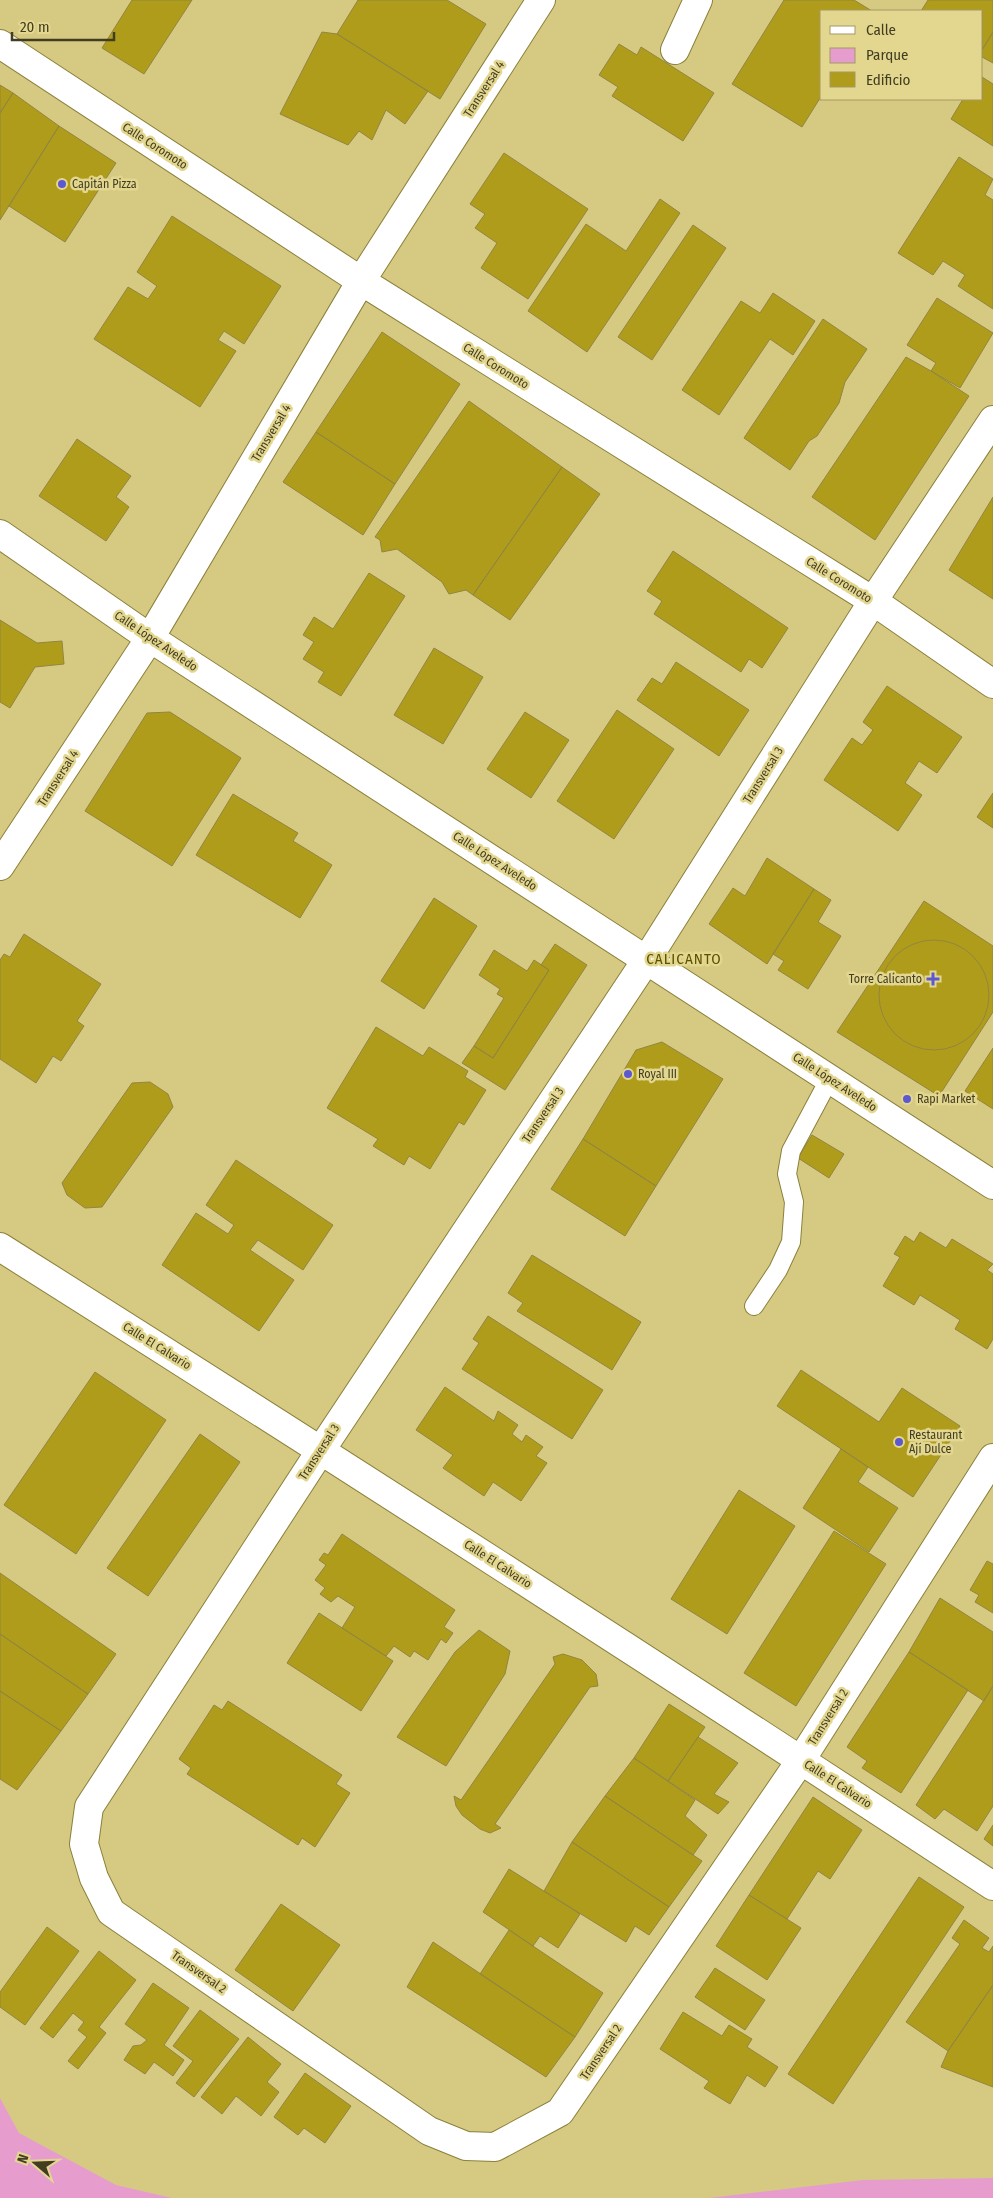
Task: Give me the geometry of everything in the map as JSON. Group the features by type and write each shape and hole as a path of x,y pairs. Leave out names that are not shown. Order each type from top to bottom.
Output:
{"street":[{"name":"Transversal 4","path":"0,866 150,638 361,282 542,0"},
{"path":"675,50 698,0"},
{"name":"Calle Coromoto","path":"0,44 361,282 873,601 993,684"},
{"name":"Transversal 3","path":"89,1807 320,1450 647,959 873,601 993,420"},
{"name":"Calle López Aveledo","path":"0,534 150,638 993,1185"},
{"name":"Calle El Calvario","path":"0,1247 320,1450 993,1886"},
{"name":"Transversal 2","path":"89,1807 84,1844 94,1878 111,1912 429,2131 466,2146 496,2146 560,2112 801,1760 993,1458"}],"lane":[{"path":"754,1306 778,1270 791,1242 794,1202 787,1174 791,1151 830,1078"}],"green space":[{"path":"0,2098 19,2133 116,2185 172,2198 0,2198"},
{"path":"993,2178 993,2198 709,2198 863,2180"}],"building":[{"path":"132,0 192,0 144,74 102,48"},
{"path":"358,0 447,0 486,24 440,99 337,34"},
{"path":"784,0 854,0 870,10 820,10 820,98 802,127 732,84"},
{"path":"928,0 993,0 993,32 983,48 983,10 922,10"},
{"path":"322,32 337,34 428,91 405,124 386,110 372,140 359,131 348,145 280,114"},
{"path":"993,32 993,63 983,58 983,48"},
{"path":"619,44 637,55 641,47 714,93 683,141 612,96 618,87 599,75"},
{"path":"983,78 993,84 993,146 951,119 962,100 983,100"},
{"path":"0,85 13,93 0,113"},
{"path":"13,93 59,126 0,220 0,113"},
{"name":"Capitán Pizza","path":"59,126 116,163 65,242 9,206"},
{"path":"504,153 588,209 528,299 481,268 497,243 475,228 485,214 470,204"},
{"path":"959,157 993,179 985,195 993,200 993,309 958,286 965,275 943,261 933,275 898,253"},
{"path":"660,199 680,213 587,352 528,311 586,224 626,251"},
{"path":"172,216 281,286 244,344 224,331 218,340 236,351 200,407 94,339 128,287 148,299 157,286 137,272"},
{"path":"693,225 726,248 652,360 618,337"},
{"path":"773,293 815,321 793,355 770,339 719,415 682,390 741,301 760,313"},
{"path":"937,298 993,333 960,388 931,371 936,363 907,345"},
{"path":"823,319 867,349 845,382 839,403 817,436 809,441 790,470 744,438"},
{"path":"382,332 460,384 395,484 316,432"},
{"path":"906,357 969,396 875,540 812,497"},
{"path":"469,401 562,467 473,595 466,590 449,594 442,582 397,549 382,552 380,540 375,537"},
{"path":"316,432 395,484 363,535 283,482"},
{"path":"77,439 131,476 116,497 129,507 106,541 39,496"},
{"path":"562,467 600,494 510,620 473,595"},
{"path":"993,497 993,599 949,570"},
{"path":"673,551 788,628 762,668 749,659 741,672 654,614 662,601 647,591"},
{"path":"369,573 405,596 341,696 318,682 324,672 303,659 314,642 303,635 314,617 333,629"},
{"path":"0,620 37,643 62,641 64,664 35,667 10,708 0,702"},
{"path":"434,648 483,677 443,744 394,715"},
{"path":"676,662 749,710 719,756 637,700 652,678 662,684"},
{"path":"887,686 962,737 937,773 919,761 905,783 922,795 898,831 824,780 852,738 862,745 873,730 863,722"},
{"path":"617,710 674,749 614,839 557,801"},
{"path":"170,712 241,758 172,866 85,811 147,713"},
{"path":"525,712 569,740 531,798 487,769"},
{"path":"993,793 993,828 977,817"},
{"path":"233,794 298,833 293,841 332,865 300,918 196,855"},
{"path":"767,858 814,889 767,964 709,924 733,888 745,896"},
{"path":"814,889 831,900 818,922 841,936 808,989 778,970 784,961 773,954"},
{"path":"434,898 477,926 424,1009 381,981"},
{"name":"Torre Calicanto","path":"924,901 993,946 993,1012 939,1096 837,1032"},
{"path":"24,934 101,984 77,1021 84,1026 61,1061 53,1056 36,1083 0,1059 0,960 4,954 10,957"},
{"path":"934,940 945,941 955,945 973,956 984,974 988,984 988,1006 984,1016 973,1034 955,1045 945,1049 934,1050 923,1049 913,1045 895,1034 884,1016 880,1006 879,995 880,984 884,974 895,956 913,945 923,941"},
{"path":"555,944 587,965 505,1090 462,1063 474,1046 493,1058 549,970 541,965"},
{"path":"494,950 527,971 534,960 549,970 493,1058 474,1046 504,998 497,994 500,989 479,975"},
{"path":"376,1027 423,1056 429,1047 468,1071 465,1077 486,1090 464,1125 459,1122 430,1169 409,1156 404,1165 373,1146 378,1139 327,1108"},
{"path":"662,1042 723,1079 656,1186 583,1139 636,1050"},
{"path":"993,1048 993,1109 965,1091"},
{"path":"150,1082 168,1094 173,1107 102,1207 85,1208 67,1195 62,1183 132,1083"},
{"path":"812,1135 844,1154 829,1178 798,1158"},
{"path":"583,1139 656,1186 625,1236 551,1189"},
{"path":"236,1160 333,1225 303,1270 258,1240 250,1250 294,1280 259,1331 162,1265 196,1213 228,1234 234,1225 206,1205"},
{"path":"920,1232 946,1248 952,1239 993,1264 987,1270 993,1274 993,1339 987,1349 955,1329 960,1320 920,1295 914,1305 883,1286 900,1257 894,1254 905,1236 914,1242"},
{"path":"532,1255 641,1322 612,1370 517,1311 523,1303 508,1293"},
{"path":"488,1316 603,1390 572,1439 462,1369 479,1343 473,1339"},
{"path":"801,1370 879,1422 902,1388 960,1426 913,1497 777,1406"},
{"path":"95,1372 166,1420 76,1554 4,1505"},
{"path":"445,1387 494,1421 498,1411 518,1425 512,1434 522,1442 526,1435 543,1447 536,1456 547,1463 521,1501 493,1482 484,1496 443,1468 453,1455 416,1430"},
{"path":"200,1434 240,1462 148,1596 107,1568"},
{"path":"841,1449 868,1467 858,1482 898,1508 869,1552 803,1508"},
{"path":"739,1490 795,1526 727,1634 671,1599"},
{"path":"834,1531 886,1564 796,1706 744,1673"},
{"path":"342,1534 455,1610 444,1627 453,1633 446,1643 441,1639 428,1660 414,1651 410,1657 394,1646 386,1656 342,1628 355,1607 338,1596 331,1602 320,1594 325,1588 315,1580 326,1565 319,1560 324,1553 328,1555"},
{"path":"987,1561 993,1564 993,1613 975,1602 979,1595 970,1590"},
{"path":"0,1573 116,1654 88,1694 0,1634"},
{"path":"940,1598 993,1632 993,1686 984,1701 909,1652"},
{"path":"319,1613 393,1661 361,1711 287,1663"},
{"path":"479,1630 510,1651 505,1674 446,1766 397,1737 455,1652"},
{"path":"0,1634 88,1694 61,1731 0,1691"},
{"path":"909,1652 968,1690 901,1793 862,1768 867,1761 847,1747"},
{"path":"563,1654 582,1660 596,1674 598,1686 590,1687 495,1824 501,1828 490,1833 480,1829 462,1815 456,1806 454,1796 461,1800 555,1664 553,1657"},
{"path":"993,1686 993,1806 977,1831 944,1809 935,1819 916,1805"},
{"path":"0,1691 61,1731 17,1790 0,1779"},
{"path":"228,1701 342,1775 336,1784 350,1793 315,1847 302,1838 298,1845 187,1774 191,1768 179,1759 214,1705 222,1710"},
{"path":"669,1704 705,1727 668,1781 634,1758"},
{"path":"698,1737 738,1763 714,1794 729,1802 718,1814 668,1781"},
{"path":"634,1758 695,1800 685,1816 707,1835 693,1855 605,1796"},
{"path":"605,1796 702,1861 669,1907 572,1842"},
{"path":"813,1797 862,1830 830,1879 818,1871 787,1919 749,1895"},
{"path":"993,1825 993,1846 984,1839"},
{"path":"572,1842 669,1907 649,1935 635,1926 626,1942 544,1891"},
{"path":"509,1869 580,1914 558,1948 540,1936 533,1946 483,1912"},
{"path":"919,1877 964,1907 833,2104 788,2074"},
{"path":"749,1895 801,1928 767,1980 716,1946"},
{"path":"281,1904 340,1945 293,2011 235,1970"},
{"path":"964,1920 989,1938 982,1948 989,1952 993,1946 993,1985 948,2051 906,2022 960,1944 952,1938"},
{"path":"47,1927 79,1951 25,2025 0,2007 0,1992"},
{"path":"509,1930 603,1993 575,2037 480,1974"},
{"path":"433,1942 575,2037 546,2077 407,1987"},
{"path":"99,1951 136,1980 99,2027 106,2033 78,2069 68,2061 87,2037 78,2030 84,2022 73,2013 53,2038 40,2028"},
{"path":"715,1968 765,2000 745,2030 695,1997"},
{"path":"153,1983 189,2008 164,2045 184,2060 173,2076 154,2062 145,2074 124,2060 133,2046 141,2045 147,2040 125,2024"},
{"path":"993,1985 993,2087 941,2067 948,2051"},
{"path":"200,2010 239,2039 194,2097 176,2083 193,2061 173,2046"},
{"path":"683,2012 722,2036 729,2025 752,2039 747,2047 778,2067 765,2087 747,2075 730,2104 704,2088 709,2081 660,2049"},
{"path":"248,2037 281,2064 267,2082 279,2092 261,2116 236,2096 222,2114 201,2097"},
{"path":"305,2073 351,2106 325,2143 304,2128 298,2135 274,2117"}],"place":[{"name":"Capitán Pizza","path":"62,184"},
{"name":"Torre Calicanto","path":"933,979"},
{"name":"Royal III","path":"628,1074"},
{"name":"Rapi Market","path":"907,1099"},
{"name":"Restaurant Ají Dulce","path":"899,1442"}],"district":[{"name":"CALICANTO","path":"684,959"}]}
